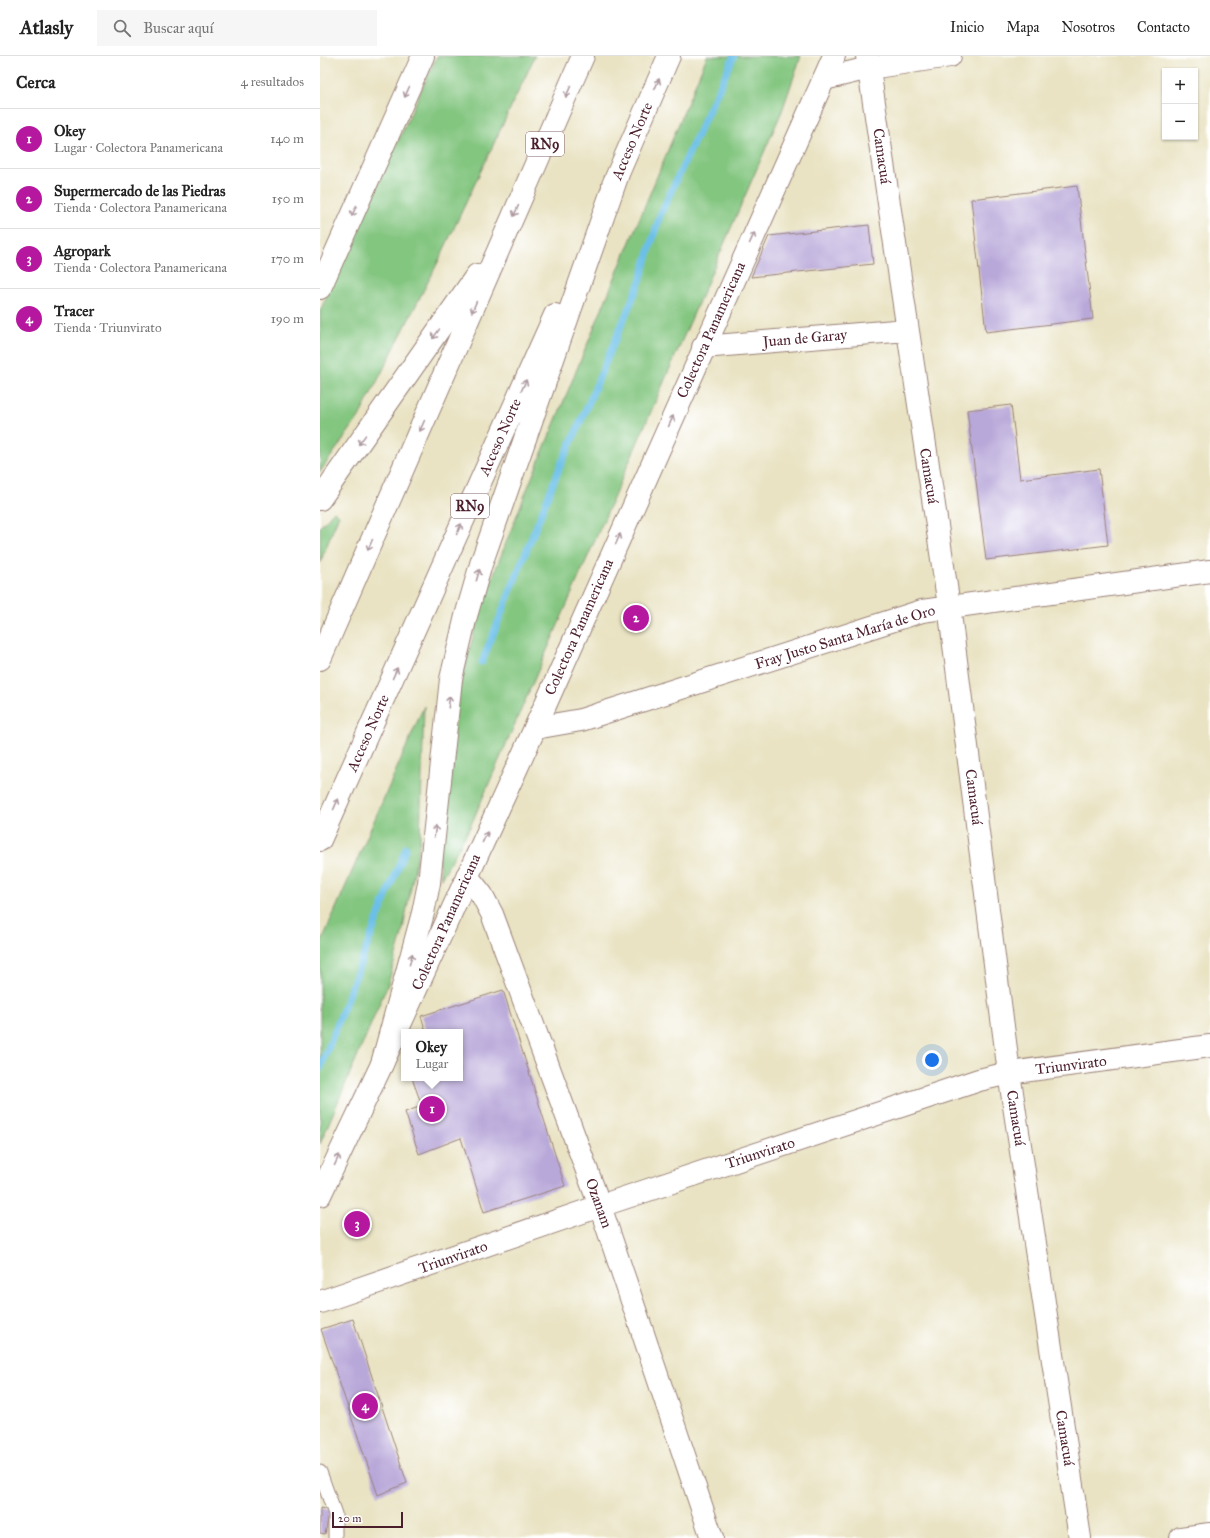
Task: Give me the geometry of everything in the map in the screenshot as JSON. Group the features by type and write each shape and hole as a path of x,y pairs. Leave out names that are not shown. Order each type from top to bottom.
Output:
{"main road":[{"path":"320,288 423,56"},
{"name":"RN9","path":"320,659 584,56"},
{"name":"Acceso Norte","path":"320,840 669,56"},
{"name":"Colectora Panamericana","path":"320,1195 382,1064 535,728 703,347 834,56"},
{"path":"824,79 868,62 950,56"},
{"name":"Camacuá","path":"868,62 949,606 1009,1073 1080,1538"},
{"path":"382,1064 423,913 429,883 451,679 466,616 481,564 619,171"},
{"path":"320,499 506,232"},
{"name":"Juan de Garay","path":"703,347 907,330"},
{"name":"Fray Justo Santa María de Oro","path":"535,728 581,720 922,611 949,606 1210,571"},
{"name":"Ozanam","path":"467,876 482,895 492,914 600,1206 712,1538"},
{"name":"Triunvirato","path":"320,1302 600,1206 979,1080 1009,1073 1210,1046"},
{"path":"1181,1538 1210,1534"}],"lane":[{"path":"320,1472 335,1514 335,1538"}],"green space":[{"path":"437,56 535,56 438,262 359,417 320,472 320,311"},
{"path":"707,56 801,56 782,111 470,827 441,879 439,856 459,689 480,609 528,487"},
{"path":"334,511 339,515 320,563 320,527"},
{"path":"424,706 420,841 402,934 388,984 320,1144 320,945"}],"building":[{"path":"1077,186 1093,319 986,332 971,199"},
{"path":"869,225 873,264 751,277 769,236"},
{"path":"1011,405 1020,479 1099,469 1108,545 986,560 967,410"},
{"path":"503,990 565,1186 484,1212 461,1138 419,1154 405,1112 422,1106 413,1081 463,1081 463,1029 425,1029 421,1016"},
{"path":"353,1319 407,1483 378,1495 321,1329"},
{"path":"320,1508 330,1510 325,1534 320,1533"}],"waterway":[{"path":"482,662 561,464 581,421 640,281 660,215 734,56"},
{"path":"320,1069 406,848"}],"place":[{"name":"Supermercado de las Piedras","path":"636,618"},
{"name":"Okey","path":"432,1109"},
{"name":"Agropark","path":"357,1224"},
{"name":"Tracer","path":"365,1406"}]}
